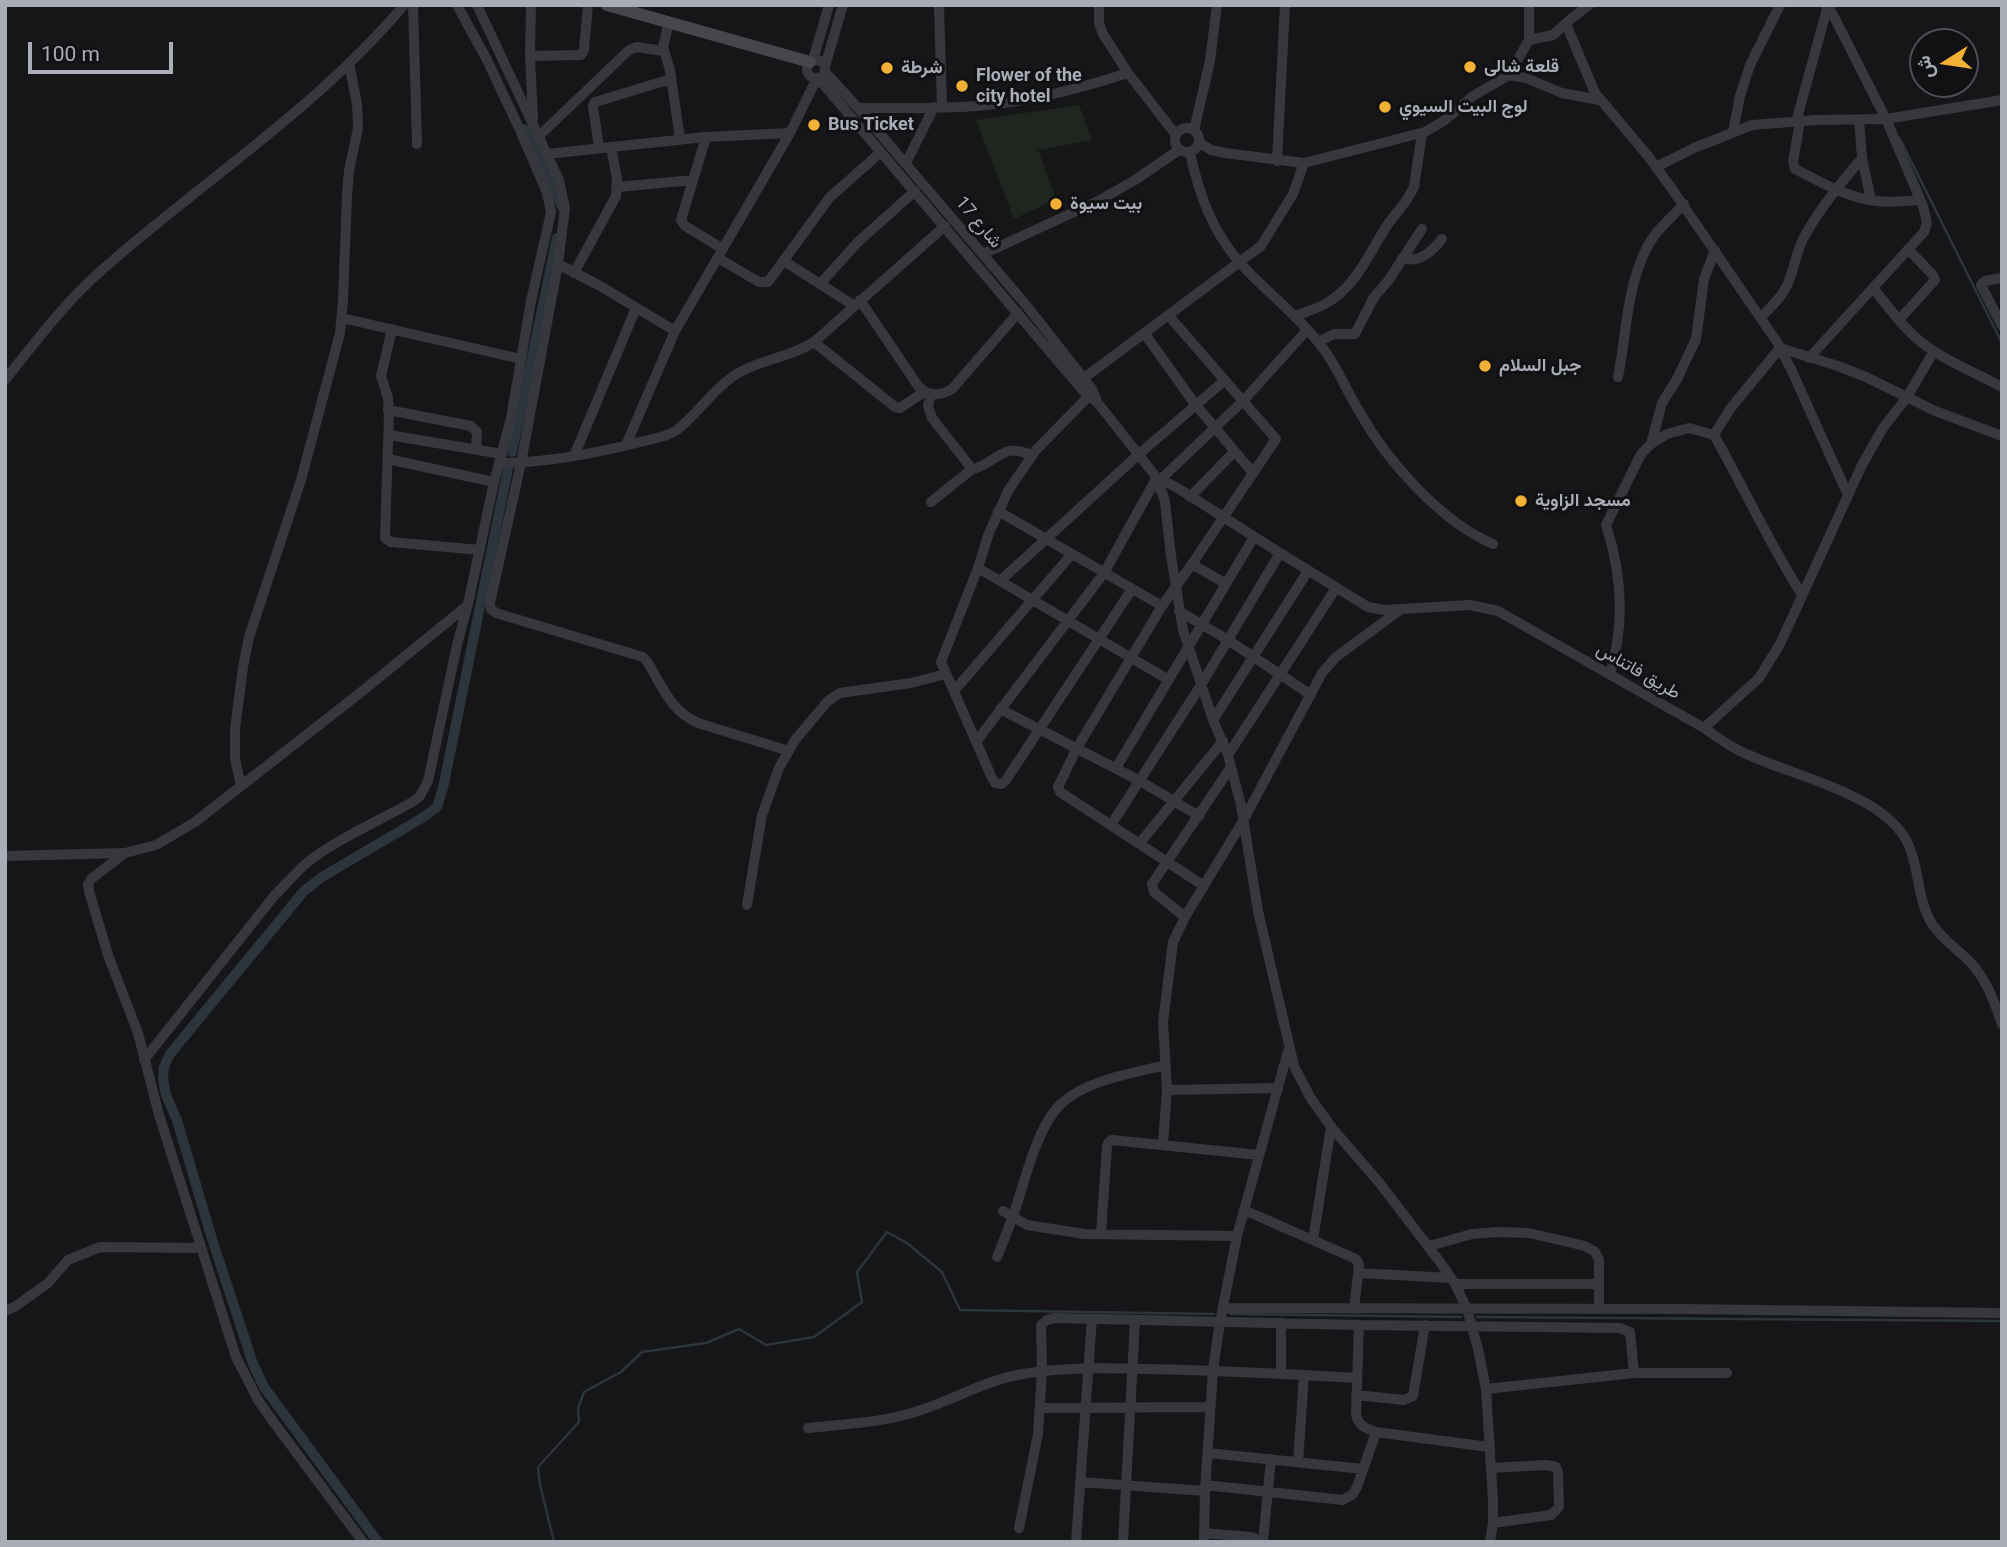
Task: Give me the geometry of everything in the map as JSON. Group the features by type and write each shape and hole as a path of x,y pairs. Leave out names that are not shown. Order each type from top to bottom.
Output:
{"street":[{"path":"5,380 66,306 103,268 256,145 349,63 404,5"},
{"path":"413,5 417,144"},
{"path":"144,1060 291,878 329,849 414,801 428,781 501,459 550,218 550,201 487,60 457,5"},
{"path":"477,5 533,122 565,200 558,264 521,463 490,603 492,611 643,657 673,706 688,719 789,751"},
{"path":"531,5 533,122"},
{"path":"530,56 581,55 584,50 588,5"},
{"path":"607,5 811,61 820,60 821,73"},
{"path":"821,73 813,78 807,69 829,5"},
{"path":"626,445 675,331 790,133 821,73 843,5"},
{"path":"906,163 938,107 939,5"},
{"path":"1099,5 1099,23 1103,34 1128,73 1176,135"},
{"path":"1194,130 1210,61 1217,5"},
{"path":"1277,161 1285,5"},
{"path":"1200,143 1211,150 1304,163 1422,133 1445,120 1473,96 1509,75 1530,40 1529,5"},
{"path":"1567,5 1569,21 1590,83 1599,100 1656,167 1761,317 1780,348 1847,493"},
{"path":"1530,40 1551,36 1589,5"},
{"path":"1732,132 1750,65 1780,5"},
{"path":"1810,358 1926,228 1926,215 1886,119 1828,5"},
{"path":"1828,5 1798,121 1794,167 1836,190 1871,200 1920,200"},
{"path":"669,22 663,51 669,65 680,139"},
{"path":"539,136 629,50 637,47 663,51"},
{"path":"241,786 235,759 235,729 249,637 300,480 336,352 342,318 348,183 358,128 349,63"},
{"name":"شارع 17","path":"821,73 858,108 983,254 1084,378 1095,393 1093,399"},
{"name":"شارع 17","path":"821,73 881,152 1093,399 1157,481"},
{"path":"858,108 977,106 1029,99 1128,73"},
{"path":"1509,75 1527,78 1562,93 1599,100"},
{"path":"600,148 593,106 595,102 671,79"},
{"path":"1656,167 1694,148 1752,125 1886,119 2002,100"},
{"path":"1859,120 1862,158 1871,200"},
{"path":"1184,128 1194,130 1199,136 1200,143 1190,153 1179,149 1175,143 1176,135 1184,128"},
{"path":"547,154 680,139 790,133"},
{"path":"1295,316 1325,304 1336,296 1362,267 1411,194 1422,133"},
{"path":"706,137 682,215 682,223 759,282 765,283 771,281 830,197 881,152"},
{"path":"574,273 613,204 618,187 611,147"},
{"path":"983,254 1108,196 1179,149"},
{"path":"1190,153 1206,210 1214,227 1241,263 1295,316 1331,358 1358,411 1383,448 1418,488 1450,518 1482,540 1493,544"},
{"path":"1761,317 1781,296 1805,235 1862,158"},
{"path":"1084,378 1261,246 1293,194 1304,163"},
{"path":"618,187 693,180"},
{"path":"820,284 858,242 915,191"},
{"path":"1618,377 1633,283 1639,267 1654,235 1684,205"},
{"path":"389,435 476,449 501,459 521,463 574,456 672,433 738,373 814,342 945,226"},
{"path":"1318,342 1334,334 1355,334 1374,297 1388,281 1422,229"},
{"path":"1402,258 1410,261 1430,253 1442,239"},
{"path":"1899,320 1935,280 1908,249"},
{"path":"1651,444 1662,403 1677,380 1696,339 1704,279 1716,250"},
{"path":"784,261 820,284 857,302 918,386 928,393"},
{"path":"558,264 675,331"},
{"path":"1388,281 1400,278"},
{"path":"2002,278 1985,281 1981,285 2002,326"},
{"path":"1874,288 1915,337 1934,351 2002,387"},
{"path":"574,456 636,308"},
{"path":"814,342 895,407 900,408 928,393 945,394 952,389 1018,313"},
{"path":"1168,315 1276,439 1162,606 1077,748 1058,789 1204,886"},
{"path":"342,318 521,359"},
{"path":"392,329 382,376 388,398 389,435 384,535 386,540 391,542 480,550"},
{"path":"976,742 1104,573 1157,481 1243,401 1307,330"},
{"path":"1144,333 1195,404 1253,473"},
{"path":"1780,348 1866,377 1963,423 2002,436"},
{"path":"1714,435 1730,409 1780,348"},
{"path":"1704,729 1759,678 1780,644 1847,493 1871,447 1907,397 1934,351"},
{"path":"1000,581 1225,380"},
{"path":"928,393 928,407 932,418 972,469"},
{"path":"1093,399 1032,455 1008,491 989,533 941,662 995,783 1006,780 1132,589"},
{"path":"388,411 474,428 477,432 476,449"},
{"path":"1610,674 1617,649 1620,606 1616,555 1606,525 1641,454 1667,434 1689,428 1714,435 1779,558 1802,595"},
{"path":"931,502 972,469 1009,451 1032,455"},
{"path":"1190,497 1234,452"},
{"path":"388,460 494,482"},
{"path":"1157,481 1164,496 1188,649 1228,755 1241,805 1258,911 1289,1049 1300,1079 1331,1126 1429,1246 1453,1281 1467,1309 1486,1389 1493,1523 1490,1542"},
{"name":"طريق فاتناس","path":"1157,481 1176,487 1280,554 1376,609 1470,605 1498,611 1735,749 1845,793 1882,813 1895,824 1912,853 1928,917 1942,936 1978,972 1986,984 2002,1024"},
{"path":"998,511 1162,606"},
{"path":"1115,768 1254,537"},
{"path":"954,691 1072,554"},
{"path":"1111,825 1280,554"},
{"path":"1192,564 1226,584"},
{"path":"978,568 1169,680"},
{"path":"1213,720 1308,571"},
{"path":"1228,755 1336,588"},
{"path":"5,856 125,853 156,845 195,822 360,693 468,604"},
{"path":"1163,1144 1167,1090 1163,1022 1173,942 1185,917 1243,821 1322,673 1336,657 1400,610"},
{"path":"1180,611 1311,695"},
{"path":"747,905 762,815 779,768 795,740 834,695 945,674"},
{"path":"1000,709 1140,781 1199,816"},
{"path":"1139,844 1223,741"},
{"path":"1185,917 1154,892 1152,884 1231,767"},
{"path":"125,853 91,879 88,886 108,955 138,1033 155,1102 236,1357 258,1400 363,1542"},
{"path":"1271,1460 1264,1541 1251,1537 1204,1537 1210,1407 1220,1322 1237,1236 1289,1049"},
{"path":"997,1257 1036,1146 1049,1118 1061,1103 1082,1090 1111,1078 1166,1065"},
{"path":"1167,1090 1278,1088"},
{"path":"1312,1240 1331,1126"},
{"path":"1101,1234 1108,1143 1115,1139 1259,1155"},
{"path":"1244,1210 1356,1259 1359,1265 1354,1309"},
{"path":"1003,1211 1012,1218 1035,1227 1084,1234 1237,1236"},
{"path":"1429,1246 1472,1234 1497,1232 1529,1233 1577,1244 1595,1252 1599,1260 1599,1309"},
{"path":"5,1311 48,1283 68,1260 100,1247 201,1248"},
{"path":"1358,1273 1453,1281 1599,1284"},
{"path":"1223,1308 2002,1313"},
{"path":"1019,1528 1034,1456 1040,1408 1040,1330 1043,1322 1054,1318 1624,1328 1630,1332 1634,1373"},
{"path":"1076,1542 1092,1320"},
{"path":"1123,1542 1135,1320"},
{"path":"1281,1324 1281,1374"},
{"path":"1359,1325 1356,1415 1364,1428 1376,1432 1489,1447"},
{"path":"1356,1395 1411,1399 1425,1325"},
{"path":"808,1428 905,1415 993,1382 1042,1371 1213,1370 1357,1378"},
{"path":"1486,1389 1634,1373 1727,1373"},
{"path":"1298,1462 1304,1375"},
{"path":"1040,1408 1210,1407"},
{"path":"1080,1482 1269,1492 1343,1500 1353,1494 1376,1432"},
{"path":"1208,1453 1363,1469"},
{"path":"1490,1468 1546,1465 1556,1467 1558,1472 1559,1507 1555,1513 1493,1523"}],"shaded area":[{"path":"1079,105 1092,140 1038,150 1056,199 1014,219 976,120"}],"waterway":[{"path":"524,129 563,209"},
{"path":"1900,139 2002,343"},
{"path":"512,452 557,238"},
{"path":"378,1542 264,1387 253,1364 177,1120 166,1095 164,1067 170,1054 304,891 322,877 437,807 508,469"},
{"path":"554,1542 538,1467 579,1422 578,1409 584,1392 621,1372 642,1352 706,1343 739,1329 766,1345 814,1337 862,1302 857,1272 887,1232 907,1243 942,1272 960,1310 1214,1314"},
{"path":"1230,1314 1461,1317"},
{"path":"1477,1317 2002,1321"}],"place":[{"name":"قلعة شالى","path":"1470,67"},
{"name":"شرطة","path":"887,68"},
{"name":"Flower of the city hotel","path":"962,86"},
{"name":"لوج البيت السيوي","path":"1385,107"},
{"name":"Bus Ticket","path":"814,125"},
{"name":"بيت سيوة","path":"1056,204"},
{"name":"جبل السلام","path":"1485,366"},
{"name":"مسجد الزاوية","path":"1521,501"}]}
